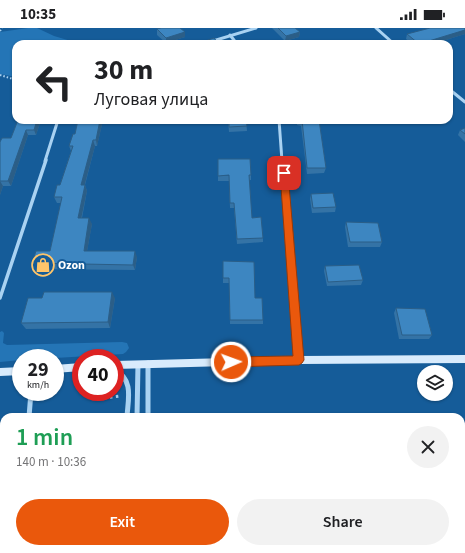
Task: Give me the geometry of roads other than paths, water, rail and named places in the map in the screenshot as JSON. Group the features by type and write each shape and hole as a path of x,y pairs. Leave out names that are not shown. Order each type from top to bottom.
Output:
{"street":[{"path":"215,40 256,28"},
{"path":"376,28 390,40"},
{"path":"230,35 234,40"},
{"path":"453,92 465,102"},
{"path":"0,298 57,124"},
{"path":"279,124 299,360"},
{"path":"124,365 299,360 465,359"},
{"path":"137,413 138,364"},
{"path":"148,364 148,413"},
{"path":"0,372 12,371"},
{"path":"124,375 128,385 127,413"},
{"path":"29,413 31,401"}],"place":[{"name":"Ozon","path":"43,265"}]}
